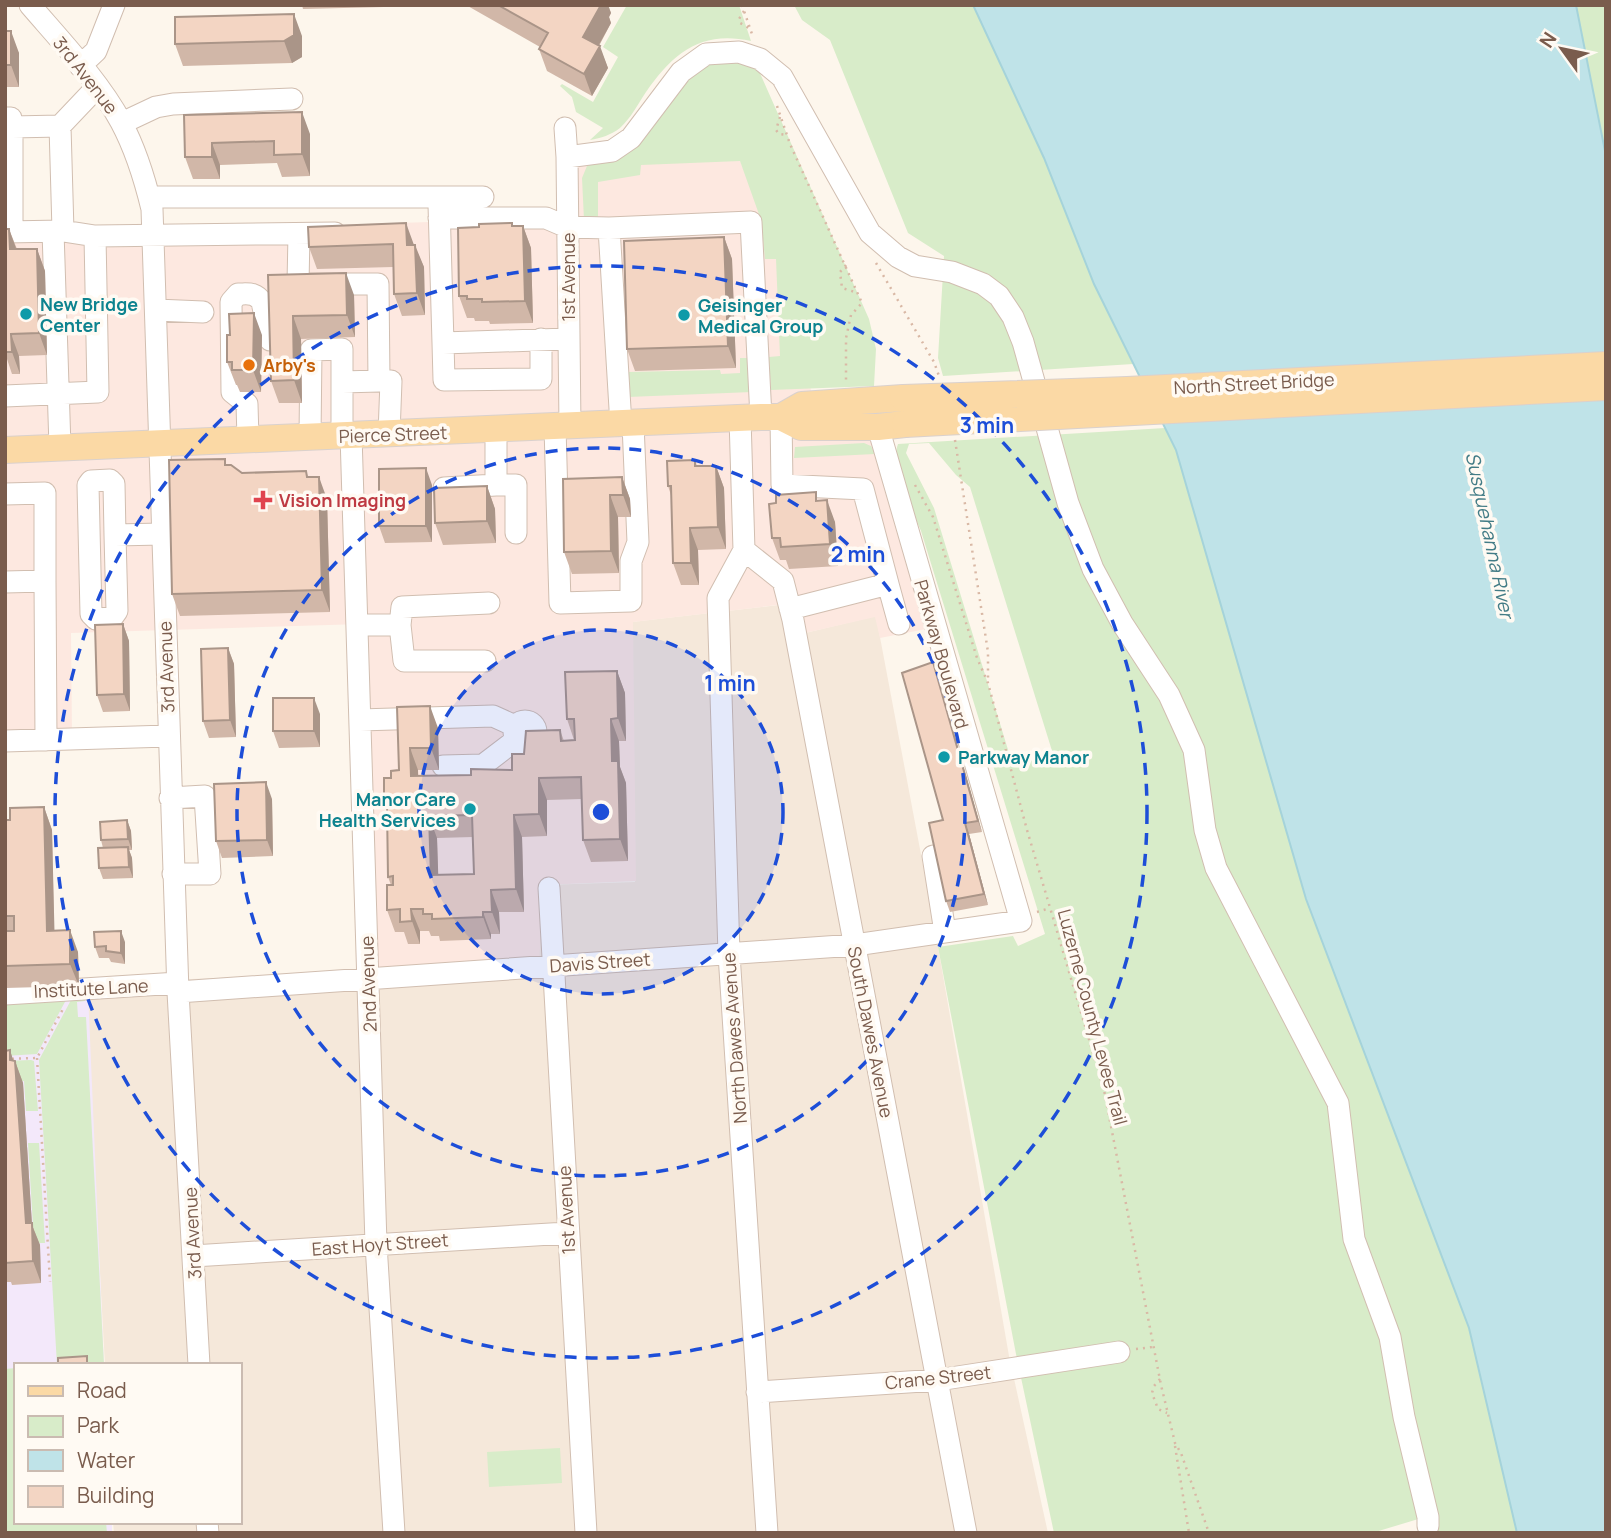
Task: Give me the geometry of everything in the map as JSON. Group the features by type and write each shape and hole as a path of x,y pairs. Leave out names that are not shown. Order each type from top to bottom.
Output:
{"main road":[{"name":"North Street Bridge","path":"904,411 1127,390 1606,365"},
{"name":"North Street Bridge","path":"904,411 1606,387"},
{"name":"Pierce Street","path":"5,450 761,417 802,405 904,411"},
{"name":"Pierce Street","path":"761,417 801,427 877,427 904,411"}],"street":[{"name":"3rd Avenue","path":"30,5 97,87 122,123 149,197 154,234 173,874 199,1363"},
{"path":"80,66 96,51 114,5"},
{"path":"567,157 612,150 631,138 681,72 706,54 738,52 760,59 782,77 870,233 898,257 915,266 952,272 982,284 999,296 1013,317 1023,342 1068,503 1094,569 1122,623 1169,695 1194,750 1205,830 1216,868 1338,1103 1354,1240 1390,1337 1404,1418 1428,1526"},
{"path":"60,447 60,126 97,87"},
{"path":"122,123 156,107 173,104 292,99"},
{"path":"60,126 9,122 9,232 58,231 95,236 353,233"},
{"name":"1st Avenue","path":"565,128 568,339 562,427 560,603 631,601 631,561 638,542 627,424"},
{"path":"439,196 444,380 541,379 541,340"},
{"path":"149,197 483,197"},
{"path":"439,218 546,218 567,227 609,228 751,222 761,417 744,550"},
{"path":"609,228 627,424"},
{"path":"299,234 298,284 378,284 379,381"},
{"path":"5,396 98,392 95,236"},
{"path":"248,439 247,404 232,392 230,302 237,294 254,293 259,297 270,340"},
{"path":"156,310 203,312"},
{"path":"443,343 568,339"},
{"name":"2nd Avenue","path":"310,437 311,350 342,349 357,625 376,1244 394,1533"},
{"path":"342,382 391,381 389,434"},
{"path":"761,417 782,485 863,489 899,624"},
{"name":"Parkway Boulevard","path":"877,427 1028,917"},
{"path":"496,429 496,485"},
{"path":"99,445 101,481"},
{"path":"110,480 114,484 115,535 117,611 112,618 96,619 91,614 88,485 91,481 110,480"},
{"path":"444,488 516,485 516,533"},
{"path":"5,494 45,493 46,740"},
{"path":"115,535 162,534"},
{"name":"South Dawes Avenue","path":"744,550 783,580 790,608 966,1533"},
{"name":"North Dawes Avenue","path":"744,550 718,598 729,954 767,1533"},
{"path":"5,582 45,581"},
{"path":"790,608 888,584"},
{"path":"485,661 404,661 400,625 402,607 489,603"},
{"path":"357,625 400,625"},
{"path":"360,720 493,716 516,733 483,765 443,766"},
{"path":"5,741 168,736"},
{"path":"170,798 205,796 210,874 173,874"},
{"path":"933,856 945,932"},
{"name":"1st Avenue","path":"549,888 586,1533"},
{"name":"Davis Street","path":"178,988 368,980 855,945 1028,917"},
{"name":"Institute Lane","path":"5,993 178,988"},
{"name":"East Hoyt Street","path":"193,1256 568,1233"},
{"name":"Crane Street","path":"757,1392 938,1380 1128,1351"}],"path":[{"path":"744,11 739,19 740,23 750,28"},
{"path":"776,106 862,303 851,315 846,338 846,386"},
{"path":"780,117 776,130 779,134 787,135"},
{"path":"846,265 840,272 842,288 858,293"},
{"name":"Luzerne County Levee Trail","path":"958,455 988,652 988,683"},
{"name":"Luzerne County Levee Trail","path":"913,482 933,517 977,658 988,683 1027,830 1104,1090 1175,1443 1189,1533"},
{"path":"1028,917 1050,908"},
{"path":"50,1282 37,1058 69,998"},
{"path":"5,1059 37,1058"},
{"path":"1128,1351 1155,1347"},
{"path":"1160,1379 1154,1387 1154,1402 1158,1409 1167,1413"},
{"name":"Luzerne County Levee Trail","path":"1175,1443 1209,1533"}],"shaded area":[{"path":"733,142 807,336 811,393 869,433 926,629 880,638 875,617 805,633 795,603 633,622 636,881 544,885 539,963 372,972 362,624 71,633 72,736 5,737 5,235 563,218 564,149"},
{"path":"796,603 805,633 876,616 933,918 1009,1356 1048,1533 114,1533 113,1524 242,1524 242,1363 105,1363 85,998 87,983 372,972 544,885 635,882 632,622"},
{"path":"88,992 104,1363 14,1363 14,1524 112,1524 112,1533 5,1533 5,995"}],"green space":[{"path":"627,5 739,5 751,41 717,39 690,48 656,78 620,128 606,136 590,140 603,128 576,112 572,97 560,86 562,84 593,102 618,57 603,47"},
{"path":"794,5 973,5 1044,158 1094,284 1133,364 943,376 938,358 944,256 908,233 830,40 802,20"},
{"path":"1576,5 1606,5 1606,156"},
{"path":"717,62 741,62 759,71 869,319 876,349 874,386 771,390 769,357 780,356 776,259 765,259 761,220 740,161 641,165 640,175 598,182 598,220 584,220 582,178 587,166 607,160 685,79"},
{"path":"740,358 750,358 752,392 628,397 627,372 720,370 721,374 740,373"},
{"path":"1165,428 1176,450 1306,899 1469,1328 1517,1533 1430,1533 1425,1517 1372,1533 1054,1533 1016,1354 938,947 1013,936 1018,946 1045,934 921,531 899,476 896,454 898,444","holes":["929,443 970,487 1053,754 1013,766 934,508 906,453 909,444"]},
{"path":"864,443 871,446 875,454 794,458 795,447"},
{"path":"85,998 85,1001 77,1002 78,1017 86,1017 104,1363 57,1363 39,1060 71,1000"},
{"path":"5,1000 66,1000 37,1054 5,1056"},
{"path":"5,1061 34,1061 38,1111 26,1111 24,1081 19,1081"},
{"path":"28,1143 39,1143 45,1243 34,1243"},
{"path":"14,1368 14,1524 106,1524 107,1533 5,1533 5,1369"},
{"path":"560,1448 562,1483 489,1487 487,1452"}],"water":[{"name":"Susquehanna River","path":"973,5 1576,5 1606,156 1606,1533 1517,1533 1469,1328 1306,899 1176,450 1094,284 1044,158"}],"building":[{"path":"498,5 601,5 583,37 600,46 584,74 539,49 548,33"},
{"path":"294,14 294,35 284,41 175,44 175,17"},
{"path":"5,31 11,31 11,65 5,65"},
{"path":"302,112 302,154 274,155 274,141 212,143 212,157 185,157 184,115"},
{"path":"406,223 407,245 415,245 417,293 394,294 393,244 309,247 308,227"},
{"path":"512,223 512,226 523,226 525,301 482,302 482,299 459,296 458,228"},
{"name":"New Bridge Center","path":"5,229 9,229 10,249 37,249 39,333 11,334 12,352 5,352"},
{"name":"Geisinger Medical Group","path":"724,237 728,346 627,349 624,241"},
{"path":"346,273 347,315 293,316 294,380 271,381 268,275"},
{"path":"254,313 253,370 232,370 232,362 227,362 229,314"},
{"path":"225,459 225,465 231,465 242,473 306,471 307,477 319,477 322,590 172,594 169,460"},
{"path":"695,460 695,466 716,466 718,527 690,528 691,563 673,563 671,486 668,486 667,461"},
{"path":"426,468 426,526 379,526 379,469"},
{"path":"622,477 623,495 610,495 611,551 564,552 563,479"},
{"path":"487,486 487,521 435,523 434,488"},
{"path":"816,492 816,501 827,500 830,544 781,547 780,538 772,538 769,504 776,503 776,495"},
{"path":"123,624 124,694 97,695 95,625"},
{"path":"228,648 230,720 203,721 201,649"},
{"name":"Parkway Manor","path":"933,662 978,821 965,823 984,894 946,901 929,823 943,820 902,673"},
{"name":"Manor Care Health Services","path":"617,671 618,718 611,719 612,761 618,761 620,839 583,840 581,777 539,778 539,814 514,815 516,889 491,890 492,912 483,912 483,917 432,919 432,914 423,914 423,909 411,909 412,921 400,922 400,909 387,910 387,885 393,885 393,876 388,877 387,808 391,808 391,801 384,801 384,778 391,778 391,771 399,770 397,707 430,706 431,748 410,748 411,776 471,775 471,769 512,770 512,754 524,754 526,731 560,730 561,741 575,740 574,719 567,719 565,672","holes":["472,815 474,874 431,875 429,816"]},
{"path":"273,698 314,698 314,731 273,731"},
{"path":"266,782 267,840 216,841 214,784"},
{"path":"44,807 47,931 70,930 70,964 5,966 5,931 14,931 14,916 5,916 5,820 10,820 10,808"},
{"path":"127,820 128,839 101,840 100,822"},
{"path":"128,847 129,867 99,868 98,848"},
{"path":"121,931 121,953 106,951 106,946 95,947 94,932"},
{"path":"10,1050 10,1060 15,1061 26,1223 32,1223 33,1261 5,1263 5,1051"},
{"path":"87,1356 87,1363 58,1363 58,1358"}],"place":[{"name":"New Bridge Center","path":"26,314"},
{"name":"Geisinger Medical Group","path":"684,315"},
{"name":"Arby's","path":"249,365"},
{"name":"Vision Imaging","path":"263,500"},
{"name":"Parkway Manor","path":"944,757"},
{"name":"Manor Care Health Services","path":"470,809"}]}
